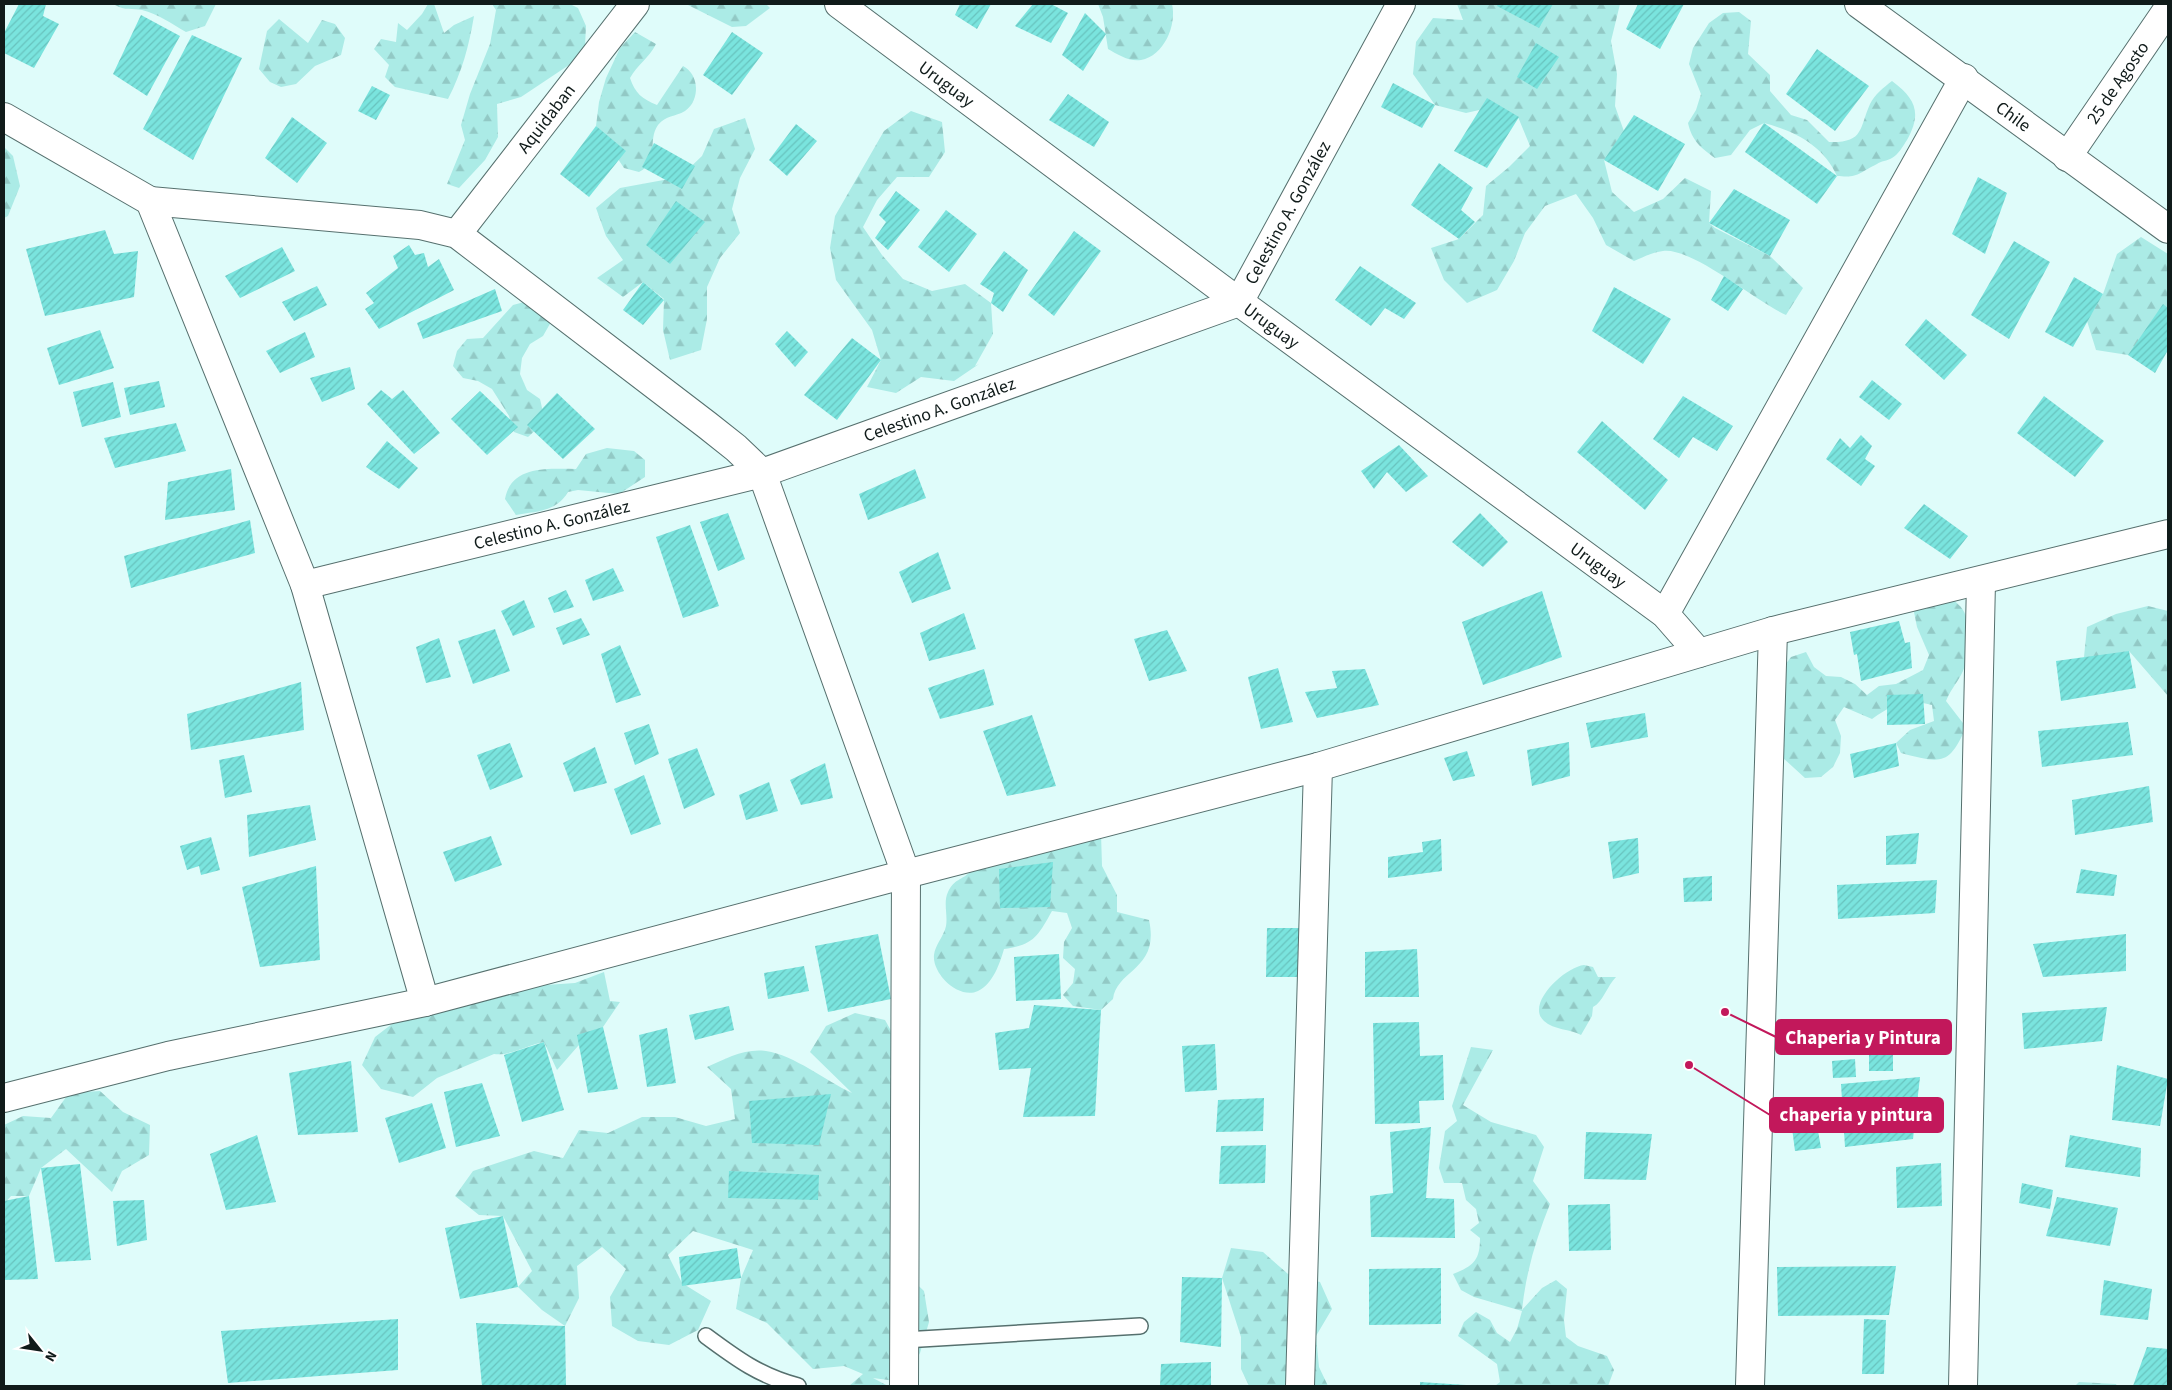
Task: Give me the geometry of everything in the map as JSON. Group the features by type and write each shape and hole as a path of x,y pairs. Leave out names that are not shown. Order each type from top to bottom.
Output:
{"street":[{"name":"Aquidaban","path":"457,234 635,4"},
{"name":"Uruguay","path":"839,4 1239,302 1665,614 1699,653"},
{"name":"Celestino A. González","path":"305,586 762,474 1239,302 1401,4"},
{"name":"Chile","path":"1860,4 1964,78 2067,157 2168,229"},
{"name":"25 de Agosto","path":"2067,157 2168,9"},
{"path":"1665,614 1964,78"},
{"path":"4,117 150,202 420,225 457,234 707,425 736,448 762,474 906,874 904,1386"},
{"path":"150,202 305,586 425,1002"},
{"path":"4,1098 168,1056 425,1002 1318,767 1773,631 1981,582 2168,534"},
{"path":"1964,1386 1981,582"},
{"path":"1750,1386 1773,631"},
{"path":"1300,1386 1318,767"}],"lane":[{"path":"904,1340 1140,1326"},
{"path":"706,1336 748,1367 777,1381 798,1386"}],"green space":[{"path":"116,4 216,4 205,26 186,32 154,14 142,10 122,8"},
{"path":"428,4 434,4 444,33 454,25 474,16 464,59 448,99 395,87 385,77 389,65 374,49 381,39 396,42 398,23 407,30 422,14"},
{"path":"492,4 570,4 578,8 586,26 585,46 569,65 521,97 497,104 498,137 485,160 459,188 447,184 465,140 461,125 470,94 490,44 496,10"},
{"path":"686,4 766,4 770,8 746,26 732,27"},
{"path":"1098,4 1172,4 1173,21 1167,38 1156,53 1141,60 1128,59 1119,55 1108,49 1103,17"},
{"path":"1457,4 1620,4 1611,41 1617,74 1615,106 1626,137 1604,160 1612,192 1634,212 1663,199 1685,178 1711,191 1709,223 1715,228 1770,256 1803,288 1786,315 1690,257 1675,252 1663,251 1634,261 1606,245 1593,218 1576,194 1545,206 1525,233 1514,261 1497,290 1467,303 1444,280 1431,248 1459,239 1483,215 1486,186 1530,146 1518,117 1497,106 1466,113 1435,105 1413,74 1416,42 1433,18 1463,20"},
{"path":"1739,12 1751,21 1748,54 1770,75 1770,91 1791,115 1807,120 1829,142 1849,140 1859,133 1870,104 1877,94 1892,81 1907,94 1914,107 1914,122 1907,140 1898,153 1894,157 1859,174 1837,176 1824,156 1807,141 1787,130 1764,123 1750,130 1731,155 1715,158 1701,147 1692,135 1688,123 1696,110 1701,94 1689,64 1693,48 1709,23 1723,13"},
{"path":"279,19 308,43 322,20 335,24 345,38 341,55 315,66 296,84 281,87 270,82 259,69 267,31"},
{"path":"635,32 656,44 630,78 634,88 640,95 657,105 683,66 692,75 696,87 694,100 685,111 664,119 658,125 653,137 649,163 639,172 624,168 596,126 599,102 606,78 620,48"},
{"path":"911,111 942,122 945,152 929,177 897,177 877,200 863,227 882,255 903,279 932,291 965,284 991,303 993,334 975,366 979,364 954,381 921,377 896,393 867,387 881,360 872,330 836,280 830,248 835,216 884,131"},
{"path":"745,118 755,149 740,178 732,209 740,233 720,258 707,287 707,319 701,350 670,360 663,330 664,299 643,282 623,297 597,278 623,260 606,236 596,208 620,188 680,177 702,156 714,129"},
{"path":"4,147 13,156 20,186 8,216 4,218"},
{"path":"2141,237 2168,254 2168,316 2128,355 2096,350 2087,321 2103,294 2117,254"},
{"path":"528,301 551,322 543,336 530,344 522,358 520,374 527,390 540,399 543,416 540,424 528,437 514,432 509,416 492,389 478,381 463,378 453,366 457,351 467,339 483,338 513,305"},
{"path":"607,448 634,451 645,460 645,477 619,494 578,490 568,492 563,499 552,507 516,515 505,499 509,488 515,480 523,475 533,471 576,469 586,454"},
{"path":"1952,598 1962,608 1966,616 1969,642 1964,668 1946,701 1966,727 1960,740 1948,755 1942,759 1934,760 1901,753 1896,743 1910,730 1934,721 1932,705 1907,702 1894,706 1872,719 1844,707 1835,720 1841,736 1840,753 1833,767 1821,777 1805,778 1782,757 1782,669 1791,657 1806,652 1814,667 1826,676 1841,677 1855,684 1867,695 1879,686 1896,684 1923,670 1929,655 1917,627 1914,612 1923,600"},
{"path":"2148,606 2168,611 2168,696 2129,651 2115,657 2084,657 2087,627 2116,614"},
{"path":"1101,833 1102,866 1117,895 1117,912 1149,920 1151,937 1149,949 1143,959 1116,989 1113,999 1101,1010 1073,1006 1063,995 1073,983 1075,969 1063,958 1064,942 1072,928 1067,913 1052,911 1039,933 1029,942 1004,949 998,967 992,978 983,988 971,993 955,989 948,984 937,970 934,955 946,926 947,896 950,888 971,871 978,858"},
{"path":"1584,965 1593,967 1598,977 1616,977 1600,1001 1593,1007 1592,1016 1581,1035 1548,1024 1539,1014 1543,996 1550,987 1567,972"},
{"path":"604,972 610,1001 620,1002 603,1027 578,1046 557,1070 544,1042 538,1043 513,1052 494,1054 437,1078 413,1097 381,1089 362,1065 375,1037 401,1017 515,981 546,985 575,983"},
{"path":"855,1013 885,1020 900,1047 890,1077 908,1102 889,1185 905,1210 901,1269 924,1291 929,1322 920,1353 903,1382 873,1378 888,1386 849,1386 863,1374 844,1366 813,1369 767,1323 736,1309 741,1278 753,1250 693,1231 668,1255 682,1283 711,1301 698,1330 669,1345 638,1341 612,1326 610,1297 626,1269 602,1247 577,1266 579,1298 565,1326 542,1310 518,1287 532,1271 503,1216 479,1215 455,1196 473,1171 534,1151 563,1158 579,1130 608,1133 642,1117 675,1117 706,1126 735,1119 731,1089 707,1067 750,1051 758,1050 777,1053 799,1063 852,1093 810,1052 826,1026"},
{"path":"1471,1047 1493,1050 1463,1105 1491,1122 1536,1135 1544,1147 1533,1181 1550,1204 1532,1256 1522,1310 1542,1288 1556,1280 1567,1289 1564,1320 1566,1337 1578,1346 1607,1356 1614,1370 1608,1386 1495,1386 1500,1382 1497,1364 1458,1336 1464,1322 1476,1312 1490,1320 1497,1333 1510,1342 1517,1329 1522,1311 1474,1297 1461,1290 1453,1274 1474,1262 1480,1246 1480,1238 1470,1230 1479,1223 1476,1209 1466,1200 1462,1183 1444,1183 1439,1168 1445,1131 1457,1121 1452,1106"},
{"path":"100,1091 123,1112 150,1125 149,1155 122,1171 112,1192 66,1149 41,1168 29,1196 11,1196 4,1204 4,1125 23,1116 51,1118 69,1093"},
{"path":"1231,1248 1263,1252 1288,1274 1320,1282 1332,1309 1316,1336 1319,1367 1328,1386 1249,1386 1241,1369 1241,1337 1222,1278"},
{"path":"2079,1382 2116,1384 2117,1386 2075,1386"}],"building":[{"path":"19,4 46,4 43,16 59,24 34,68 4,53 4,33"},
{"path":"960,4 991,4 977,29 955,15"},
{"path":"1033,4 1051,4 1068,13 1051,43 1015,26"},
{"path":"1498,4 1553,4 1539,28 1497,6"},
{"path":"1638,4 1684,4 1660,49 1626,29"},
{"path":"1085,13 1106,34 1083,71 1062,55"},
{"path":"141,15 180,36 147,96 113,74"},
{"path":"732,32 763,53 732,95 703,75"},
{"path":"192,35 242,58 193,160 143,129"},
{"path":"1536,43 1559,57 1537,89 1517,77"},
{"path":"1817,49 1869,86 1835,131 1786,94"},
{"path":"1393,83 1435,105 1422,128 1381,107"},
{"path":"372,86 390,95 376,120 358,111"},
{"path":"1068,94 1109,122 1094,147 1049,120"},
{"path":"1487,98 1519,117 1487,168 1454,151"},
{"path":"1634,115 1685,144 1658,191 1604,160"},
{"path":"292,117 327,143 297,183 265,158"},
{"path":"1764,123 1837,176 1817,204 1745,152"},
{"path":"796,124 817,141 787,176 769,160"},
{"path":"596,126 626,151 589,197 560,174"},
{"path":"654,143 695,166 682,189 642,167"},
{"path":"1439,163 1473,188 1461,210 1475,222 1459,239 1411,205"},
{"path":"1978,177 2007,193 1985,254 1952,234"},
{"path":"1734,189 1790,220 1770,256 1709,223"},
{"path":"896,191 920,210 888,250 875,238 886,222 879,215"},
{"path":"676,201 705,222 670,264 646,245"},
{"path":"946,210 977,234 949,272 918,247"},
{"path":"105,230 114,254 138,251 134,297 45,316 26,249"},
{"path":"1074,231 1101,251 1054,316 1028,295"},
{"path":"2014,241 2050,262 2009,339 1971,315"},
{"path":"409,245 415,255 424,253 428,267 439,259 454,290 379,329 365,309 374,303 366,293 398,268 393,256"},
{"path":"282,247 295,271 240,298 225,276"},
{"path":"1004,251 1028,270 1003,312 991,303 994,293 980,284"},
{"path":"1360,266 1416,303 1404,319 1385,308 1371,326 1335,300"},
{"path":"1724,276 1743,289 1728,311 1711,300"},
{"path":"2074,277 2103,294 2073,347 2045,332"},
{"path":"643,282 664,300 643,325 623,310"},
{"path":"317,286 327,305 294,321 282,302"},
{"path":"1614,287 1671,319 1643,364 1592,331"},
{"path":"495,289 502,311 423,339 417,323"},
{"path":"2163,304 2168,308 2168,350 2155,373 2128,355"},
{"path":"1926,319 1967,355 1944,380 1905,345"},
{"path":"100,330 114,368 59,385 47,348"},
{"path":"787,331 808,352 795,367 775,344"},
{"path":"305,332 315,357 280,373 266,351"},
{"path":"852,338 881,360 837,420 804,395"},
{"path":"350,367 355,389 322,402 310,378"},
{"path":"1872,380 1902,404 1889,420 1859,397"},
{"path":"159,381 165,407 130,415 124,388"},
{"path":"113,382 121,417 82,427 73,392"},
{"path":"381,390 392,399 403,390 440,433 414,454 367,404"},
{"path":"480,391 518,427 487,455 451,419"},
{"path":"557,393 595,429 563,459 527,425"},
{"path":"1683,396 1733,426 1717,451 1693,437 1679,458 1653,439"},
{"path":"2044,396 2104,441 2075,477 2017,433"},
{"path":"1602,421 1668,480 1645,510 1577,452"},
{"path":"176,423 186,451 115,468 104,438"},
{"path":"1861,435 1872,446 1865,459 1875,466 1861,486 1826,459 1840,438 1850,448"},
{"path":"387,441 418,468 399,489 366,467"},
{"path":"1399,445 1428,476 1406,492 1387,472 1374,489 1361,471"},
{"path":"231,469 235,510 165,520 168,482"},
{"path":"915,469 926,498 868,520 859,494"},
{"path":"1924,504 1968,536 1950,559 1904,528"},
{"path":"728,513 745,559 718,571 700,522"},
{"path":"1480,513 1508,542 1483,567 1452,542"},
{"path":"250,520 255,553 131,588 124,556"},
{"path":"690,525 719,606 683,618 656,537"},
{"path":"938,552 951,589 912,603 899,572"},
{"path":"613,568 624,591 593,601 585,580"},
{"path":"566,590 574,607 554,613 548,598"},
{"path":"1542,591 1562,657 1483,685 1462,622"},
{"path":"524,600 535,627 513,636 501,611"},
{"path":"964,613 976,649 929,661 920,633"},
{"path":"581,618 590,635 563,645 556,628"},
{"path":"1899,621 1905,643 1910,642 1912,668 1861,681 1857,654 1854,655 1850,632"},
{"path":"495,629 510,671 473,684 458,641"},
{"path":"1167,630 1187,671 1149,681 1134,639"},
{"path":"439,638 451,677 426,683 416,647"},
{"path":"620,645 641,695 616,703 601,654"},
{"path":"2129,651 2136,688 2061,701 2056,661"},
{"path":"1278,668 1293,722 1261,729 1248,677"},
{"path":"984,669 994,705 940,719 928,688"},
{"path":"1365,669 1379,705 1317,718 1305,692 1337,688 1332,671"},
{"path":"301,682 304,730 191,750 187,714"},
{"path":"1923,694 1925,724 1887,725 1887,695"},
{"path":"1645,713 1648,737 1591,748 1586,723"},
{"path":"1032,715 1056,786 1007,796 983,731"},
{"path":"2128,722 2133,755 2042,767 2038,731"},
{"path":"649,724 659,754 635,765 624,733"},
{"path":"1569,742 1570,776 1532,786 1527,750"},
{"path":"510,743 523,777 490,790 477,755"},
{"path":"1896,743 1899,766 1854,778 1850,754"},
{"path":"595,747 607,783 574,792 563,763"},
{"path":"697,748 715,795 684,809 668,759"},
{"path":"1467,751 1475,776 1453,781 1444,758"},
{"path":"244,755 252,792 225,798 219,760"},
{"path":"825,763 833,798 801,805 790,780"},
{"path":"644,775 661,824 631,835 614,789"},
{"path":"769,782 778,811 746,820 739,795"},
{"path":"2149,786 2153,822 2075,835 2072,800"},
{"path":"310,805 316,840 249,857 247,815"},
{"path":"1919,833 1916,864 1886,865 1886,836"},
{"path":"491,836 502,865 455,882 443,852"},
{"path":"211,837 220,870 201,875 199,866 187,870 180,846"},
{"path":"1638,838 1639,873 1613,879 1608,842"},
{"path":"1441,839 1442,871 1388,878 1388,857 1423,852 1422,842"},
{"path":"1053,862 1050,907 1000,908 999,869"},
{"path":"316,866 320,960 260,967 242,887"},
{"path":"2081,869 2117,875 2114,896 2076,893"},
{"path":"1712,876 1712,901 1684,902 1683,878"},
{"path":"1937,880 1935,913 1838,919 1837,885"},
{"path":"1267,928 1301,928 1301,977 1266,977"},
{"path":"878,934 891,999 828,1012 815,946"},
{"path":"2126,934 2126,971 2043,977 2033,944"},
{"path":"1417,949 1419,997 1365,997 1365,952"},
{"path":"1059,954 1061,999 1016,1001 1014,957"},
{"path":"804,966 809,991 768,999 764,973"},
{"path":"1034,1005 1101,1010 1095,1116 1023,1117 1031,1068 999,1070 995,1033 1029,1028"},
{"path":"729,1006 734,1030 695,1040 689,1015"},
{"path":"2107,1007 2102,1041 2024,1049 2022,1013"},
{"path":"1419,1022 1420,1056 1443,1055 1444,1100 1419,1101 1420,1123 1375,1124 1373,1023"},
{"path":"603,1027 618,1089 588,1093 577,1035"},
{"path":"667,1028 676,1083 647,1087 639,1035"},
{"path":"1869,1030 1893,1031 1893,1071 1869,1071"},
{"path":"544,1042 564,1110 522,1122 504,1055"},
{"path":"1215,1044 1217,1090 1185,1092 1182,1046"},
{"path":"1855,1059 1856,1077 1833,1078 1832,1061"},
{"path":"351,1061 358,1132 298,1135 289,1073"},
{"path":"2117,1065 2168,1079 2160,1126 2112,1120"},
{"path":"1920,1077 1913,1139 1845,1147 1841,1084"},
{"path":"482,1083 500,1136 456,1147 444,1092"},
{"path":"831,1094 819,1145 752,1143 749,1101"},
{"path":"1264,1098 1263,1131 1216,1132 1218,1100"},
{"path":"432,1103 446,1148 399,1163 385,1118"},
{"path":"1817,1125 1821,1148 1795,1151 1792,1128"},
{"path":"1431,1127 1426,1198 1454,1199 1455,1238 1371,1237 1370,1196 1393,1193 1390,1132"},
{"path":"1586,1132 1652,1134 1646,1180 1584,1179"},
{"path":"257,1135 276,1202 226,1210 210,1154"},
{"path":"2070,1135 2141,1148 2140,1177 2065,1167"},
{"path":"1266,1145 1265,1183 1219,1184 1221,1146"},
{"path":"1941,1163 1942,1206 1897,1208 1896,1167"},
{"path":"80,1164 91,1260 55,1262 41,1168"},
{"path":"729,1171 819,1175 818,1200 728,1198"},
{"path":"2022,1183 2053,1190 2050,1209 2019,1203"},
{"path":"29,1196 38,1279 4,1280 4,1201"},
{"path":"2057,1197 2118,1208 2110,1246 2046,1236"},
{"path":"144,1200 147,1240 117,1246 113,1201"},
{"path":"1610,1204 1611,1250 1569,1251 1568,1205"},
{"path":"503,1216 518,1287 460,1299 445,1228"},
{"path":"737,1248 741,1278 682,1286 679,1257"},
{"path":"1896,1266 1889,1315 1778,1316 1777,1267"},
{"path":"1441,1268 1441,1324 1369,1325 1369,1269"},
{"path":"1182,1277 1222,1278 1221,1347 1180,1342"},
{"path":"2104,1280 2152,1289 2148,1320 2100,1315"},
{"path":"398,1319 398,1370 228,1383 221,1331"},
{"path":"1864,1319 1886,1320 1884,1374 1862,1374"},
{"path":"476,1323 565,1326 566,1386 482,1386"},
{"path":"2147,1347 2168,1349 2168,1386 2133,1386"},
{"path":"1211,1362 1211,1386 1160,1386 1161,1364"},
{"path":"1420,1382 1466,1385 1466,1386 1420,1386"}],"place":[{"name":"Chaperia y Pintura","path":"1725,1012"},
{"name":"chaperia y pintura","path":"1689,1065"}]}
